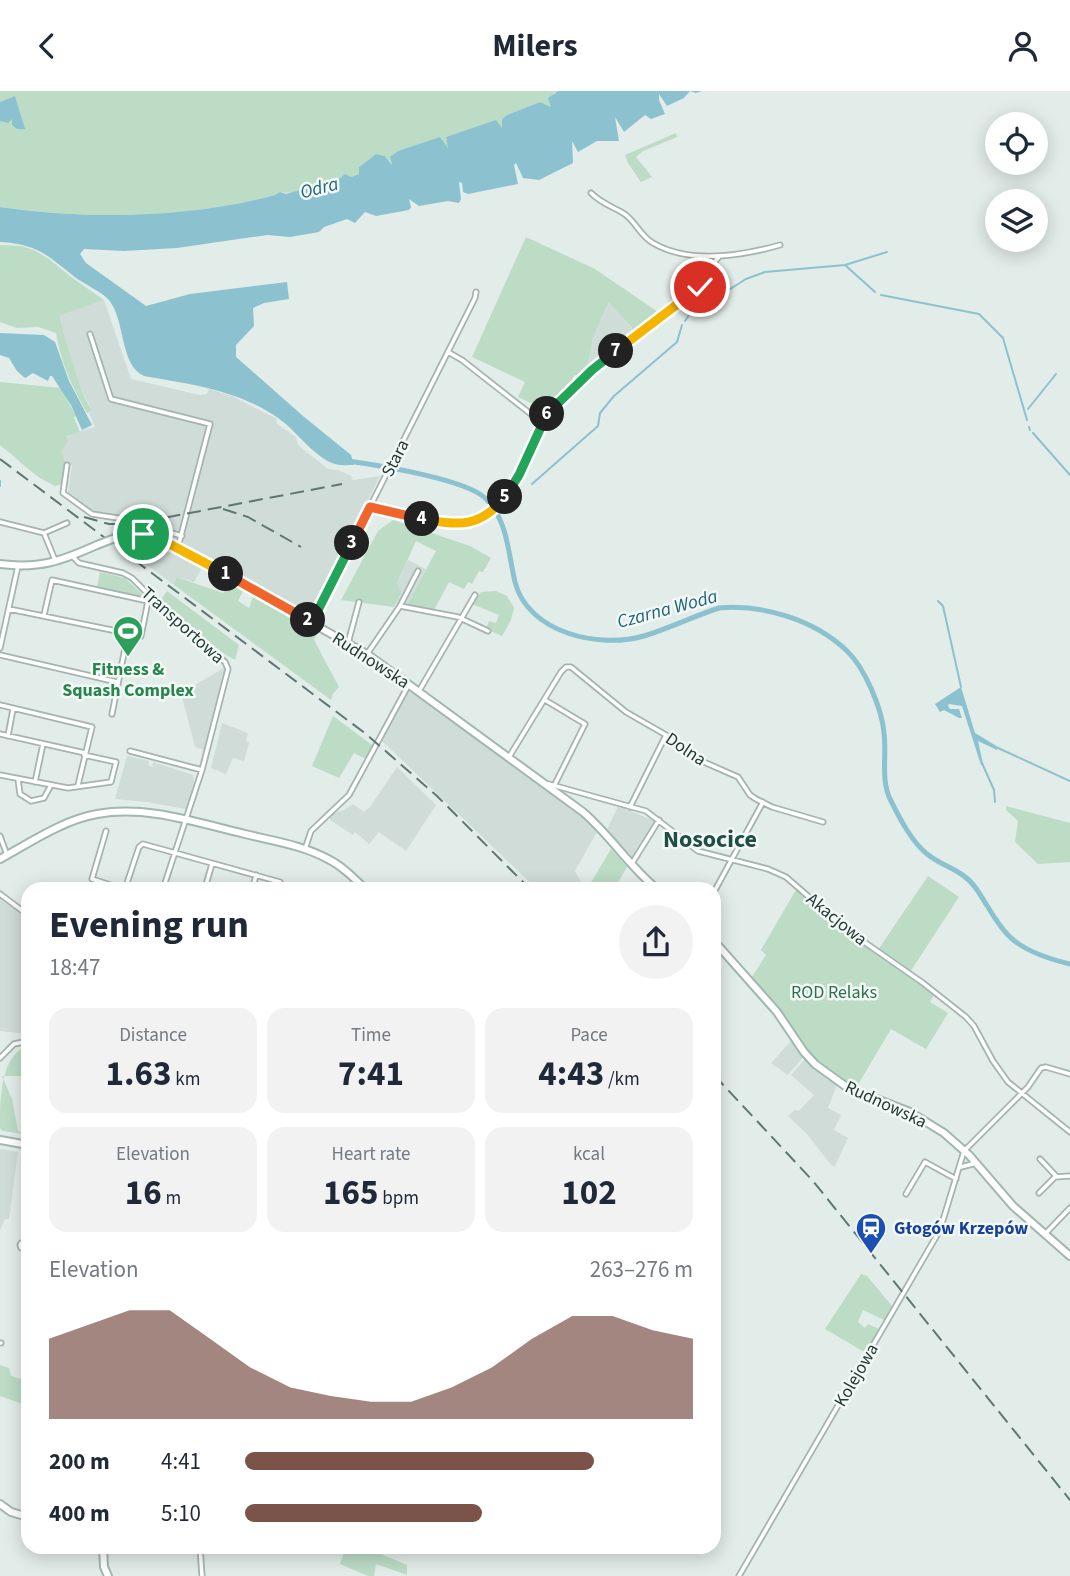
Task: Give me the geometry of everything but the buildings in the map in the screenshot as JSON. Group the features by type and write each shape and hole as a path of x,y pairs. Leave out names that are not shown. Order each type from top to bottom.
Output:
{"main road":[{"name":"Rudnowska","path":"0,564 18,566 55,562 115,538 143,534 178,547 367,654 410,684 600,827 631,865 649,882"},
{"path":"3,857 82,818 116,812 145,813 305,849 340,866 357,882"},
{"name":"Rudnowska","path":"721,949 771,1005 815,1064 857,1092 897,1106 944,1133 976,1163 1013,1206 1070,1256"},
{"path":"0,1140 21,1144"},
{"path":"0,1504 21,1515"},
{"path":"104,1554 106,1575"}],"street":[{"path":"591,193 605,205 625,215 656,245 707,258 780,246"},
{"path":"706,271 721,255"},
{"path":"370,507 462,524 479,520 497,506 517,480 548,414 592,370 700,287 707,258"},
{"name":"Stara","path":"312,622 476,292"},
{"path":"90,334 111,399 210,424 178,547"},
{"path":"448,352 542,423"},
{"path":"67,465 63,493 88,512 182,536"},
{"path":"0,521 44,533 67,523"},
{"path":"44,533 55,562"},
{"name":"Transportowa","path":"72,556 79,563 127,575 149,598 228,665 228,677 202,770 166,882"},
{"path":"0,648 18,566"},
{"path":"367,654 400,606 418,571"},
{"path":"9,609 141,636 149,598 52,580 44,615"},
{"path":"419,691 475,595"},
{"path":"348,643 359,602"},
{"path":"400,606 461,618 488,631"},
{"path":"112,714 128,633"},
{"path":"0,655 117,682"},
{"name":"Dolna","path":"545,700 558,677 566,667 571,667 622,709 666,735 696,759 738,777 750,795 822,822"},
{"path":"305,849 311,831 348,796 410,684"},
{"path":"509,757 545,700 585,725 555,784"},
{"path":"0,705 92,727 78,785"},
{"path":"8,736 13,709"},
{"path":"0,734 116,762 111,782 68,788 0,775"},
{"path":"630,807 666,735"},
{"path":"35,782 43,744"},
{"path":"130,751 202,770"},
{"path":"18,779 20,794 31,801 44,798 51,785"},
{"name":"Akacjowa","path":"545,783 646,811 693,849 768,869 786,877 847,930 950,1004 974,1026 1008,1082 1070,1132"},
{"path":"720,882 763,802"},
{"path":"631,865 659,820"},
{"path":"102,882 92,879 106,831"},
{"path":"0,836 3,857"},
{"path":"127,882 140,845 145,844 280,882"},
{"path":"207,882 212,864"},
{"path":"254,882 256,875"},
{"path":"0,894 21,910"},
{"path":"0,1058 14,1045 21,1043"},
{"path":"964,1151 1044,1067 1070,1074"},
{"name":"Kolejowa","path":"739,1576 940,1230 964,1151"},
{"path":"1040,1159 1056,1176"},
{"path":"906,1194 925,1162 956,1179"},
{"path":"959,1168 976,1163"},
{"path":"1039,1193 1056,1176 1070,1176"},
{"path":"1045,1234 1070,1208"},
{"path":"200,1554 202,1576"}],"shaded area":[{"path":"104,300 131,379 200,395 207,394 209,389 232,396 277,419 276,423 296,437 298,445 328,469 338,470 351,476 353,480 380,476 311,615 308,616 177,542 143,529 142,524 132,517 96,513 68,492 72,465 64,465 62,451 68,441 66,435 95,427 63,331 60,314"},
{"path":"610,301 632,329 631,336 587,370 593,338"},
{"path":"150,540 203,566 194,582 176,577 174,585 129,552 138,541"},
{"path":"408,560 426,569 407,605 396,604 402,592 397,583"},
{"path":"224,668 205,750 195,747 181,693"},
{"path":"414,691 598,830 575,871 581,882 530,882 381,740 407,693"},
{"path":"222,723 248,733 246,741 249,743 244,761 233,758 226,774 211,768"},
{"path":"127,756 149,761 149,766 152,767 153,762 193,775 188,807 185,809 115,799"},
{"path":"397,767 436,805 406,851 379,832 369,844 355,832 353,835 330,820 334,813 353,804 364,812"},
{"path":"618,806 655,821 631,860 607,830"},
{"path":"0,897 21,914 21,1033 0,1031"},
{"path":"791,1041 803,1057 788,1075 771,1063"},
{"path":"805,1059 837,1085 828,1108 841,1115 834,1130 848,1138 835,1166 832,1166 807,1134 788,1116 795,1110 799,1111 814,1095 791,1075"},
{"path":"0,1149 18,1152 9,1219 5,1219 0,1230"}],"green space":[{"path":"0,91 558,91 553,93 552,108 540,102 507,115 502,119 502,129 498,125 446,137 449,148 417,146 398,151 393,165 385,156 376,154 359,167 359,174 351,177 343,175 313,188 280,192 243,203 209,208 139,215 103,215 0,207"},
{"path":"676,133 677,137 643,151 636,157 652,177 641,182 625,155"},
{"path":"526,237 595,269 661,314 631,336 632,328 609,302 593,338 587,370 578,377 575,375 572,378 574,381 546,410 518,397 525,382 472,357"},
{"path":"0,245 34,250 104,300 60,315 82,392 92,411 87,413 72,384 56,333 38,327 17,328 0,322"},
{"path":"0,382 61,388 76,416 74,418 80,432 66,436 68,441 62,451 65,465 63,484 55,486 40,477 0,445"},
{"path":"393,520 470,546 491,558 483,572 479,571 472,584 468,582 464,589 449,582 434,610 407,605 436,551 416,541 397,583 402,592 394,607 341,600 378,531"},
{"path":"100,572 125,578 143,595 141,597 97,587"},
{"path":"176,577 223,593 230,581 244,589 238,601 249,608 254,594 319,631 314,640 339,687 331,700 174,585"},
{"path":"167,591 239,645 235,660 160,601"},
{"path":"496,591 507,596 514,608 502,636 486,629 489,621 496,623 499,615 472,604 481,592"},
{"path":"333,716 372,745 366,759 354,753 339,778 312,766"},
{"path":"1006,806 1070,823 1070,862 1038,864 1015,842 1018,821 1006,810"},
{"path":"611,849 627,867 618,882 591,882"},
{"path":"928,876 959,897 910,972 878,950"},
{"name":"ROD Relaks","path":"797,888 842,929 934,995 930,1002 948,1013 926,1049 891,1029 856,1088 813,1056 752,977 766,955 761,950"},
{"path":"21,1050 21,1076 5,1076 12,1059"},
{"path":"4,1079 21,1134 3,1131 0,1128"},
{"path":"861,1274 867,1276 892,1306 891,1312 884,1320 863,1310 858,1322 865,1328 868,1324 879,1329 866,1353 825,1329"},
{"path":"0,1365 9,1368 11,1376 21,1379 21,1404 0,1396"},
{"path":"343,1554 381,1554 407,1565 407,1575 376,1564 374,1576 368,1576 340,1564"}],"water":[{"name":"Odra","path":"558,91 690,91 684,98 667,106 659,94 665,114 651,119 645,115 624,132 615,117 619,141 597,141 578,152 572,141 573,163 539,180 523,178 516,163 514,165 518,184 468,194 463,192 462,183 459,182 459,203 448,201 419,206 409,199 409,210 376,216 365,212 355,223 347,219 324,227 319,232 290,237 267,235 177,248 124,251 84,249 80,254 86,263 146,306 190,294 287,282 289,299 264,303 253,308 254,326 236,345 236,357 351,455 354,465 337,465 324,459 278,418 247,401 213,389 144,376 130,362 118,318 108,299 33,248 0,242 0,207 68,214 139,215 243,203 337,180 345,174 351,177 359,174 359,167 376,154 385,156 392,165 390,157 398,151 440,137 448,148 446,137 496,120 502,128 502,119 507,115 540,102 551,107 548,98"},
{"path":"15,96 25,129 17,129 12,125 12,119 8,123 0,121 0,102"},
{"path":"0,333 44,335 55,342 69,381 92,425 82,430 71,405 52,376 48,381 33,373 25,378 9,358 0,355"},
{"path":"961,687 975,733 998,747 997,750 978,741 983,764 981,765 962,706 948,706 950,709 959,709 962,718 959,718 944,710 940,712 935,704"}],"waterway":[{"path":"875,292 845,265 887,252"},
{"path":"685,321 689,315 746,279 765,272 845,265"},
{"path":"881,295 979,314 1003,338 1027,420"},
{"path":"532,484 598,426 600,413 614,396 677,342 682,325"},
{"path":"1028,409 1056,374"},
{"path":"1033,433 1070,475"},
{"name":"Czarna Woda","path":"348,461 441,479 475,491 485,498 503,527 515,582 522,599 534,614 568,633 587,638 626,640 654,633 719,608 736,607 788,616 834,640 854,658 876,701 883,723 888,793 911,837 927,854 970,881 1014,941 1037,954 1070,964"},
{"path":"0,481 0,486"},
{"path":"938,601 943,606 961,687"},
{"path":"998,748 1070,781"},
{"path":"982,763 994,790 995,802"}],"railway":[{"path":"0,459 366,734 437,796 523,882"},
{"path":"84,517 109,524 132,524 342,484"},
{"path":"223,509 248,517 301,547"},
{"path":"721,1082 813,1181 1070,1500"}],"place":[{"name":"Fitness & Squash Complex","path":"128,658"},
{"name":"Głogów Krzepów","path":"871,1255"}],"district":[{"name":"Nosocice","path":"710,839"}],"route":[{"path":"143,534 178,547 312,622 370,507 452,524 471,523 484,517 497,506 517,480 548,414 592,370 700,287"}]}
